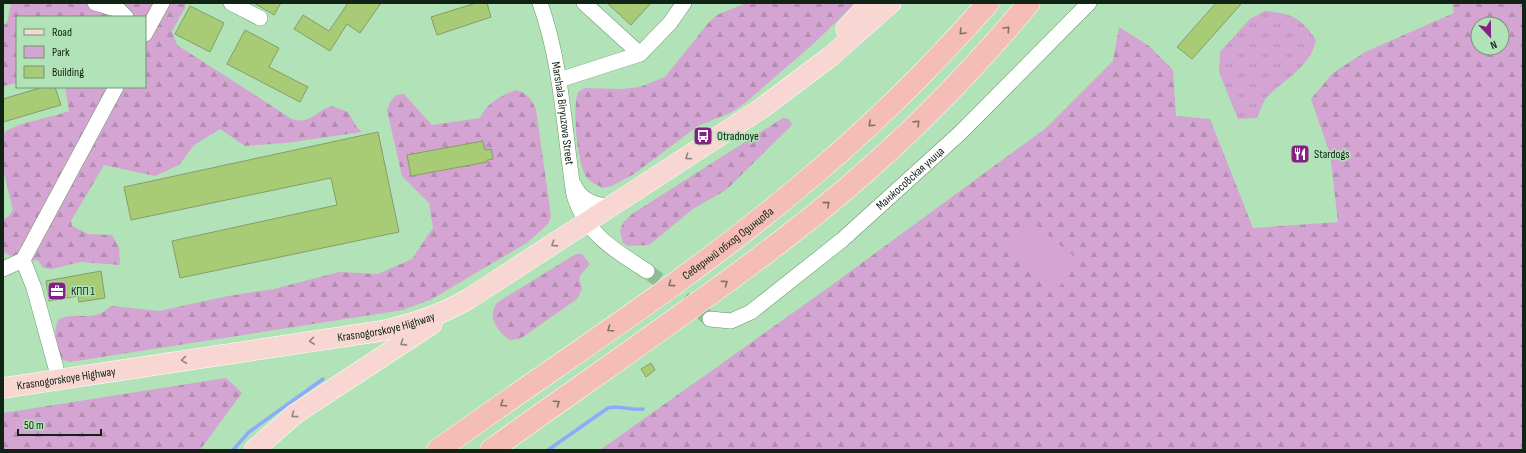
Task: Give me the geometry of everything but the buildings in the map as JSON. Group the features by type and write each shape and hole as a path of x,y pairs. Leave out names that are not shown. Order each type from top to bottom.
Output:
{"highway":[{"name":"Северный обход Одинцова","path":"438,450 648,302 800,187 910,87 988,3"},
{"path":"491,450 672,322 776,246 820,210 895,144 932,108 1030,3"}],"main road":[{"path":"721,136 760,105 825,49 869,3"},
{"path":"721,136 762,108 831,56 891,3"},
{"name":"Krasnogorskoye Highway","path":"3,388 381,331 427,319 470,298 721,136"},
{"path":"254,450 295,414 470,298"}],"street":[{"path":"95,3 119,10 125,16"},
{"path":"146,32 162,3"},
{"path":"231,3 260,18"},
{"name":"Marshala Biryuzova Street","path":"540,3 551,41 558,80 570,175 574,195 578,210 586,222"},
{"path":"584,3 640,54"},
{"path":"558,80 640,54 670,23 684,3"},
{"name":"Манжосовская улица","path":"710,319 730,321 751,312 842,240 959,134 1089,3"},
{"path":"3,269 23,260 115,88"},
{"path":"570,175 578,193 584,198 600,206 612,206"},
{"path":"586,222 600,239 647,271"},
{"path":"23,260 34,288 56,368 57,379"}],"green space":[{"path":"11,3 185,3 185,8 172,31 177,45 292,119 308,119 332,106 348,112 356,126 362,132 286,143 245,146 220,129 194,145 179,165 155,176 104,165 71,221 72,226 88,234 112,235 119,248 120,265 80,262 52,269 43,268 38,260 24,262 3,252 3,219 8,217 13,210 3,169 3,134 16,126 69,111 65,88 146,88 146,16 16,16 16,83 3,86 3,25 7,23"},
{"path":"746,3 856,3 812,45 745,103 730,113 698,126 634,174 612,186 603,188 589,180 583,171 576,136 575,110 578,92 585,88 622,89 640,87 665,77 710,21 717,15"},
{"path":"1452,3 1523,3 1523,450 600,450 825,290 1046,128 1113,61 1119,27 1149,46 1173,70 1176,116 1210,119 1253,228 1338,222 1330,154 1311,99 1333,73 1365,52 1454,13"},
{"path":"1265,11 1289,15 1295,18 1311,32 1316,40 1313,50 1308,58 1296,72 1266,98 1257,118 1238,119 1219,72 1220,52 1250,19"},
{"path":"516,90 528,97 536,109 551,216 548,224 528,242 432,299 403,310 70,362 59,359 55,335 58,320 65,317 97,315 104,312 111,306 159,311 228,296 274,289 339,272 378,274 412,259 433,228 429,203 402,176 387,110 390,102 396,95 404,94 432,125 480,118 490,104"},
{"path":"783,118 789,119 792,125 726,190 693,209 649,245 628,246 623,243 620,231 623,223 632,214"},
{"path":"1030,221 1080,261 1059,287 1008,247"},
{"path":"576,254 582,254 590,264 579,277 582,289 577,299 520,339 510,340 505,337 497,328 493,318 493,312 498,302"},
{"path":"226,378 242,393 200,450 3,450 3,413"}],"waterway":[{"path":"233,450 249,432 323,379"},
{"path":"548,450 608,408 617,407 643,409"}],"tunnel":[{"path":"647,271 710,319"}],"place":[{"name":"Otradnoye","path":"703,136"},
{"name":"Stardogs","path":"1300,154"},
{"name":"КПП 1","path":"57,291"}]}
